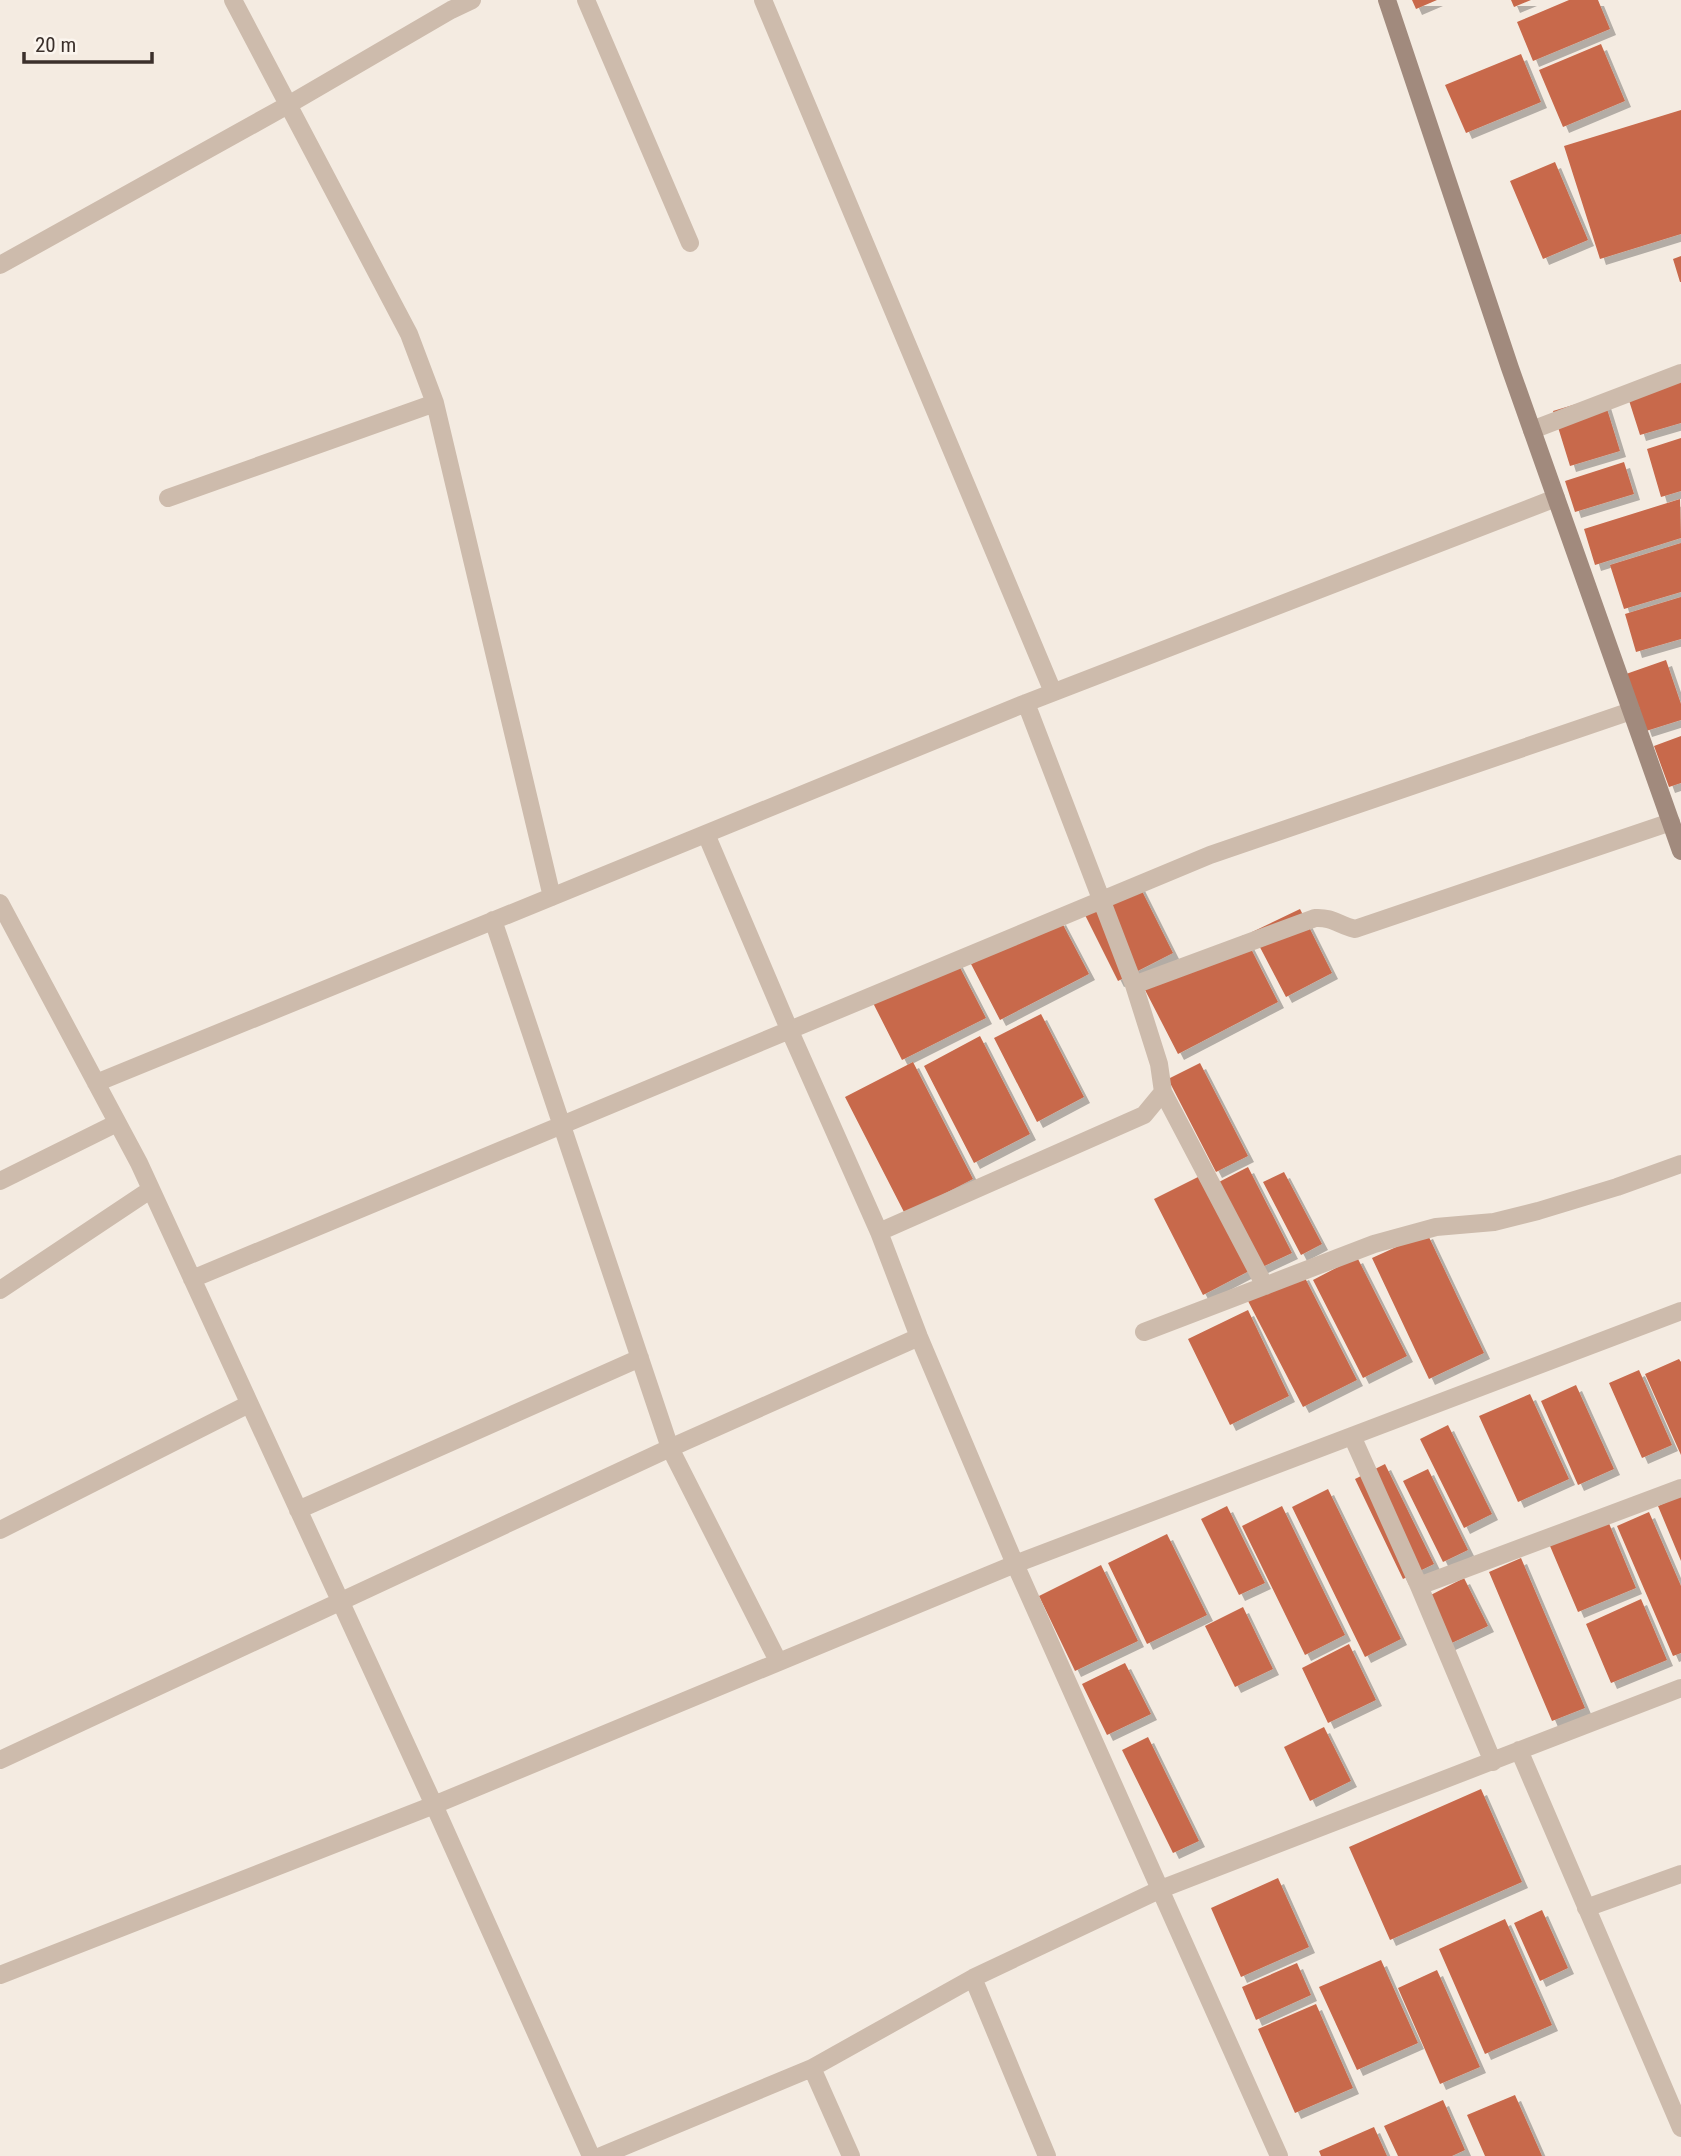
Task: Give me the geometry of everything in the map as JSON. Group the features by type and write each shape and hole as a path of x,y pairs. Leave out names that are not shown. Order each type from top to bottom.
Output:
{"main road":[{"path":"1387,0 1532,430 1681,851"}],"street":[{"path":"233,0 409,334 435,403 552,897"},
{"path":"0,265 288,105 448,5 472,0"},
{"path":"586,0 690,243"},
{"path":"763,0 1053,692"},
{"path":"1532,430 1681,373"},
{"path":"168,498 435,403"},
{"path":"96,1083 1053,692 1556,498"},
{"path":"1026,703 1134,985 1159,1064 1163,1092 1265,1286"},
{"path":"192,1279 1210,855 1631,711"},
{"path":"1134,985 1315,918 1330,918 1341,926 1355,929 1671,822"},
{"path":"706,834 879,1232 919,1338 1015,1564 1279,2156"},
{"path":"0,903 117,1123 192,1279 434,1805 591,2156"},
{"path":"493,920 670,1448 779,1661"},
{"path":"879,1232 1144,1115 1163,1092"},
{"path":"0,1181 117,1123"},
{"path":"1144,1332 1374,1244 1436,1227 1494,1222 1538,1211 1681,1164"},
{"path":"0,1290 150,1190"},
{"path":"0,1975 434,1805 1015,1564 1681,1311"},
{"path":"0,1760 670,1448 919,1338"},
{"path":"298,1510 639,1358"},
{"path":"0,1530 249,1405"},
{"path":"1352,1436 1493,1762"},
{"path":"1419,1586 1681,1488"},
{"path":"601,2156 812,2068 973,1978 1161,1889 1681,1688"},
{"path":"1519,1750 1681,2128"},
{"path":"1586,1908 1681,1874"},
{"path":"973,1978 1047,2156"},
{"path":"812,2068 851,2156"}],"building":[{"path":"1412,0 1437,0 1416,9"},
{"path":"1511,0 1531,0 1514,7"},
{"path":"1569,0 1598,0 1610,29 1533,61 1517,22"},
{"path":"1601,44 1625,101 1563,127 1539,70"},
{"path":"1521,54 1541,102 1466,133 1445,85"},
{"path":"1681,110 1681,234 1600,259 1564,146"},
{"path":"1555,162 1588,240 1543,259 1510,181"},
{"path":"1681,256 1681,282 1680,282 1673,259"},
{"path":"1681,370 1681,423 1640,435 1625,388"},
{"path":"1603,396 1620,451 1570,466 1553,411"},
{"path":"1681,438 1681,491 1661,497 1647,449"},
{"path":"1624,462 1634,494 1575,512 1565,481"},
{"path":"1680,499 1681,538 1595,565 1584,529"},
{"path":"1681,543 1681,592 1624,609 1610,565"},
{"path":"1681,597 1681,639 1636,652 1625,614"},
{"path":"1666,660 1681,704 1681,720 1646,731 1626,674"},
{"path":"1681,736 1681,783 1669,787 1654,746"},
{"path":"1138,883 1173,953 1118,981 1083,911"},
{"path":"1300,909 1332,973 1286,997 1252,932"},
{"path":"1060,919 1089,974 1000,1020 971,964"},
{"path":"1244,935 1278,1002 1178,1054 1143,986"},
{"path":"955,958 986,1018 902,1060 872,1001"},
{"path":"1041,1014 1084,1097 1037,1122 994,1038"},
{"path":"980,1036 1030,1134 974,1163 924,1066"},
{"path":"913,1062 973,1179 905,1214 845,1097"},
{"path":"1200,1063 1248,1156 1216,1172 1168,1079"},
{"path":"1248,1167 1292,1253 1260,1268 1217,1183"},
{"path":"1284,1172 1322,1244 1301,1255 1263,1182"},
{"path":"1202,1175 1251,1270 1203,1295 1154,1199"},
{"path":"1427,1233 1484,1353 1429,1379 1372,1258"},
{"path":"1357,1257 1407,1356 1363,1378 1313,1280"},
{"path":"1303,1274 1357,1380 1303,1407 1248,1301"},
{"path":"1248,1310 1289,1396 1230,1425 1188,1339"},
{"path":"1679,1359 1681,1362 1681,1455 1645,1374"},
{"path":"1639,1370 1672,1445 1642,1458 1609,1383"},
{"path":"1576,1385 1614,1469 1578,1485 1541,1401"},
{"path":"1530,1394 1569,1479 1518,1502 1479,1416"},
{"path":"1448,1425 1492,1514 1464,1528 1420,1439"},
{"path":"1385,1464 1434,1564 1403,1579 1355,1479"},
{"path":"1428,1469 1468,1550 1443,1562 1403,1481"},
{"path":"1328,1489 1401,1639 1365,1657 1292,1507"},
{"path":"1681,1496 1681,1561 1658,1506"},
{"path":"1227,1506 1265,1583 1239,1595 1201,1519"},
{"path":"1282,1506 1345,1635 1305,1655 1242,1526"},
{"path":"1649,1512 1681,1586 1681,1653 1673,1656 1617,1526"},
{"path":"1608,1521 1636,1588 1578,1612 1550,1546"},
{"path":"1167,1534 1207,1615 1147,1644 1108,1563"},
{"path":"1521,1558 1585,1708 1552,1721 1489,1572"},
{"path":"1101,1565 1138,1641 1075,1671 1039,1596"},
{"path":"1464,1578 1488,1626 1441,1648 1419,1601"},
{"path":"1641,1599 1667,1660 1611,1683 1586,1624"},
{"path":"1243,1607 1273,1669 1235,1687 1205,1626"},
{"path":"1349,1644 1376,1700 1328,1723 1302,1668"},
{"path":"1125,1663 1151,1714 1107,1735 1082,1684"},
{"path":"1324,1727 1351,1781 1310,1801 1284,1747"},
{"path":"1148,1737 1199,1841 1173,1853 1122,1750"},
{"path":"1481,1789 1522,1882 1390,1940 1349,1847"},
{"path":"1278,1878 1309,1947 1241,1977 1211,1908"},
{"path":"1542,1910 1568,1968 1540,1981 1514,1923"},
{"path":"1505,1919 1552,2025 1485,2054 1439,1949"},
{"path":"1381,1960 1418,2043 1357,2070 1319,1987"},
{"path":"1297,1963 1311,1995 1256,2020 1242,1987"},
{"path":"1437,1970 1480,2067 1440,2084 1398,1988"},
{"path":"1316,2004 1353,2088 1295,2113 1258,2029"},
{"path":"1515,2095 1542,2156 1485,2156 1467,2115"},
{"path":"1443,2100 1465,2150 1452,2156 1398,2156 1384,2126"},
{"path":"1374,2127 1387,2156 1321,2156 1319,2151"}]}
